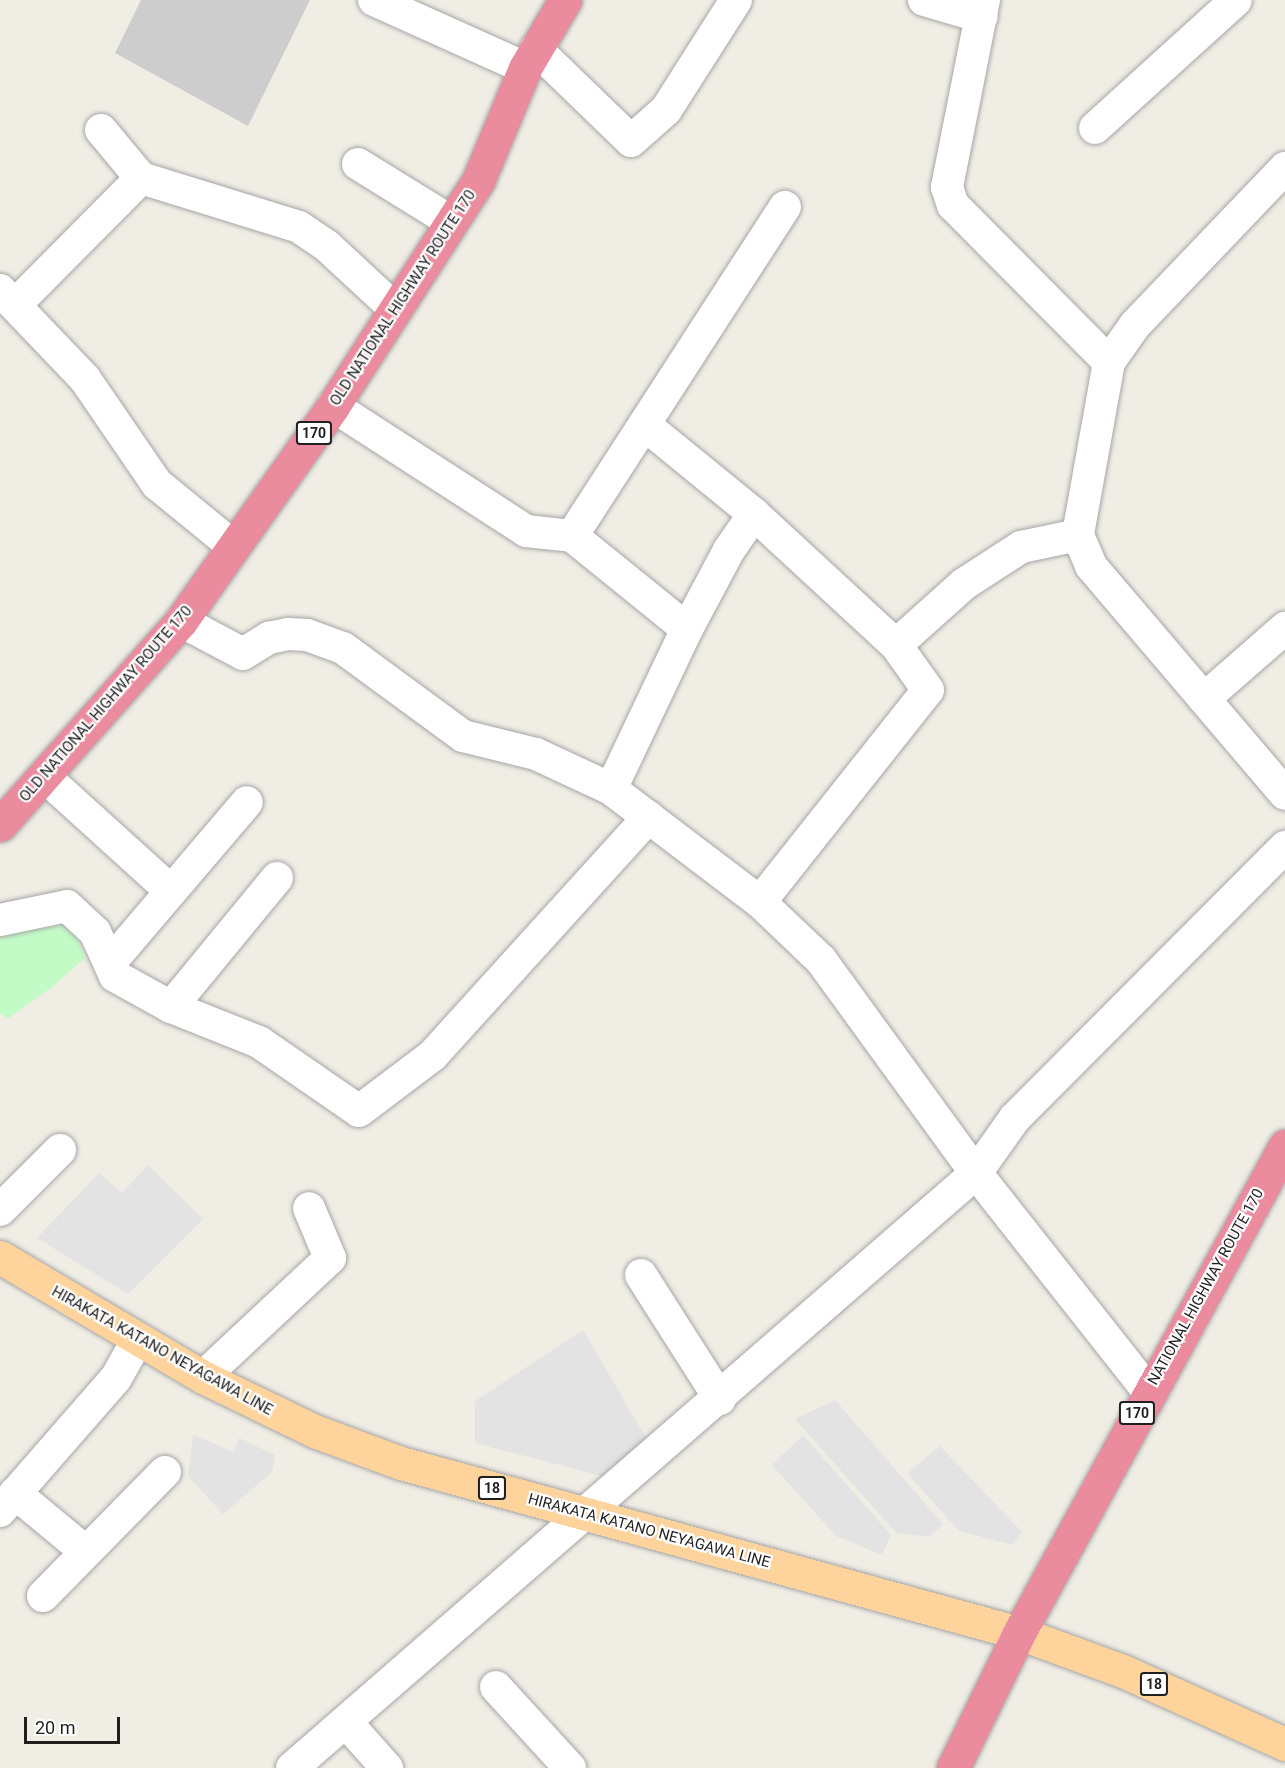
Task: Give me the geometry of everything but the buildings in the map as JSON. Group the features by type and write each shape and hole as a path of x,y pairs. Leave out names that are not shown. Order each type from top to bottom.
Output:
{"highway":[{"name":"OLD NATIONAL HIGHWAY ROUTE 170","path":"0,825 182,621 333,406 478,181 530,58 565,0"},
{"name":"NATIONAL HIGHWAY ROUTE 170","path":"953,1768 1019,1633 1148,1391 1285,1146"},
{"name":"NATIONAL HIGHWAY ROUTE 170","path":"940,1768 994,1682"}],"main road":[{"name":"HIRAKATA KATANO NEYAGAWA LINE","path":"0,1257 203,1377 273,1413 401,1463 1019,1633 1123,1671 1285,1744"}],"street":[{"path":"374,0 530,58 631,141 666,110 736,0"},
{"path":"924,0 983,8 947,188 953,205 1109,362"},
{"path":"1095,128 1236,0"},
{"path":"101,130 141,178 299,228 327,246 396,310"},
{"path":"358,165 452,222"},
{"path":"1285,168 1135,325 1109,362 1078,535 1091,566 1285,794"},
{"path":"141,178 4,295 85,379 157,484 234,547"},
{"path":"572,536 646,426 786,207"},
{"path":"333,406 526,531 572,536 687,629"},
{"path":"646,426 754,514 896,645 928,690 760,902"},
{"path":"611,789 687,629 729,550 754,514"},
{"path":"896,645 964,584 1020,547 1078,535"},
{"path":"182,621 243,654 269,638 288,634 307,635 343,648 463,736 536,754 611,789 760,902 821,960 976,1173 1148,1391"},
{"path":"1204,699 1285,628"},
{"path":"44,776 171,891"},
{"path":"110,963 247,802"},
{"path":"0,920 67,906 96,932 115,976 171,1007 259,1042 359,1111 433,1054 649,817"},
{"path":"292,1768 588,1514 976,1173 1015,1118 1285,846"},
{"path":"171,1007 277,878"},
{"path":"0,1209 60,1150"},
{"path":"203,1377 330,1258 309,1208"},
{"path":"641,1275 720,1399"},
{"path":"87,1552 7,1502 116,1378 138,1339"},
{"path":"44,1596 165,1472"},
{"path":"496,1687 570,1768"},
{"path":"346,1722 387,1768"}],"shaded area":[{"path":"141,0 310,0 248,126 115,53"},
{"path":"148,1165 203,1219 128,1294 37,1238 99,1173 122,1193"},
{"path":"583,1330 649,1443 609,1478 475,1443 475,1401"},
{"path":"835,1400 943,1524 930,1537 896,1533 795,1419"},
{"path":"193,1435 234,1452 239,1438 275,1455 272,1472 223,1514 188,1476"},
{"path":"803,1435 891,1535 882,1555 836,1536 772,1465"},
{"path":"940,1446 1022,1532 1013,1545 959,1531 907,1473"}],"green space":[{"path":"62,920 75,930 85,958 52,987 7,1019 0,1013 0,928"}]}
